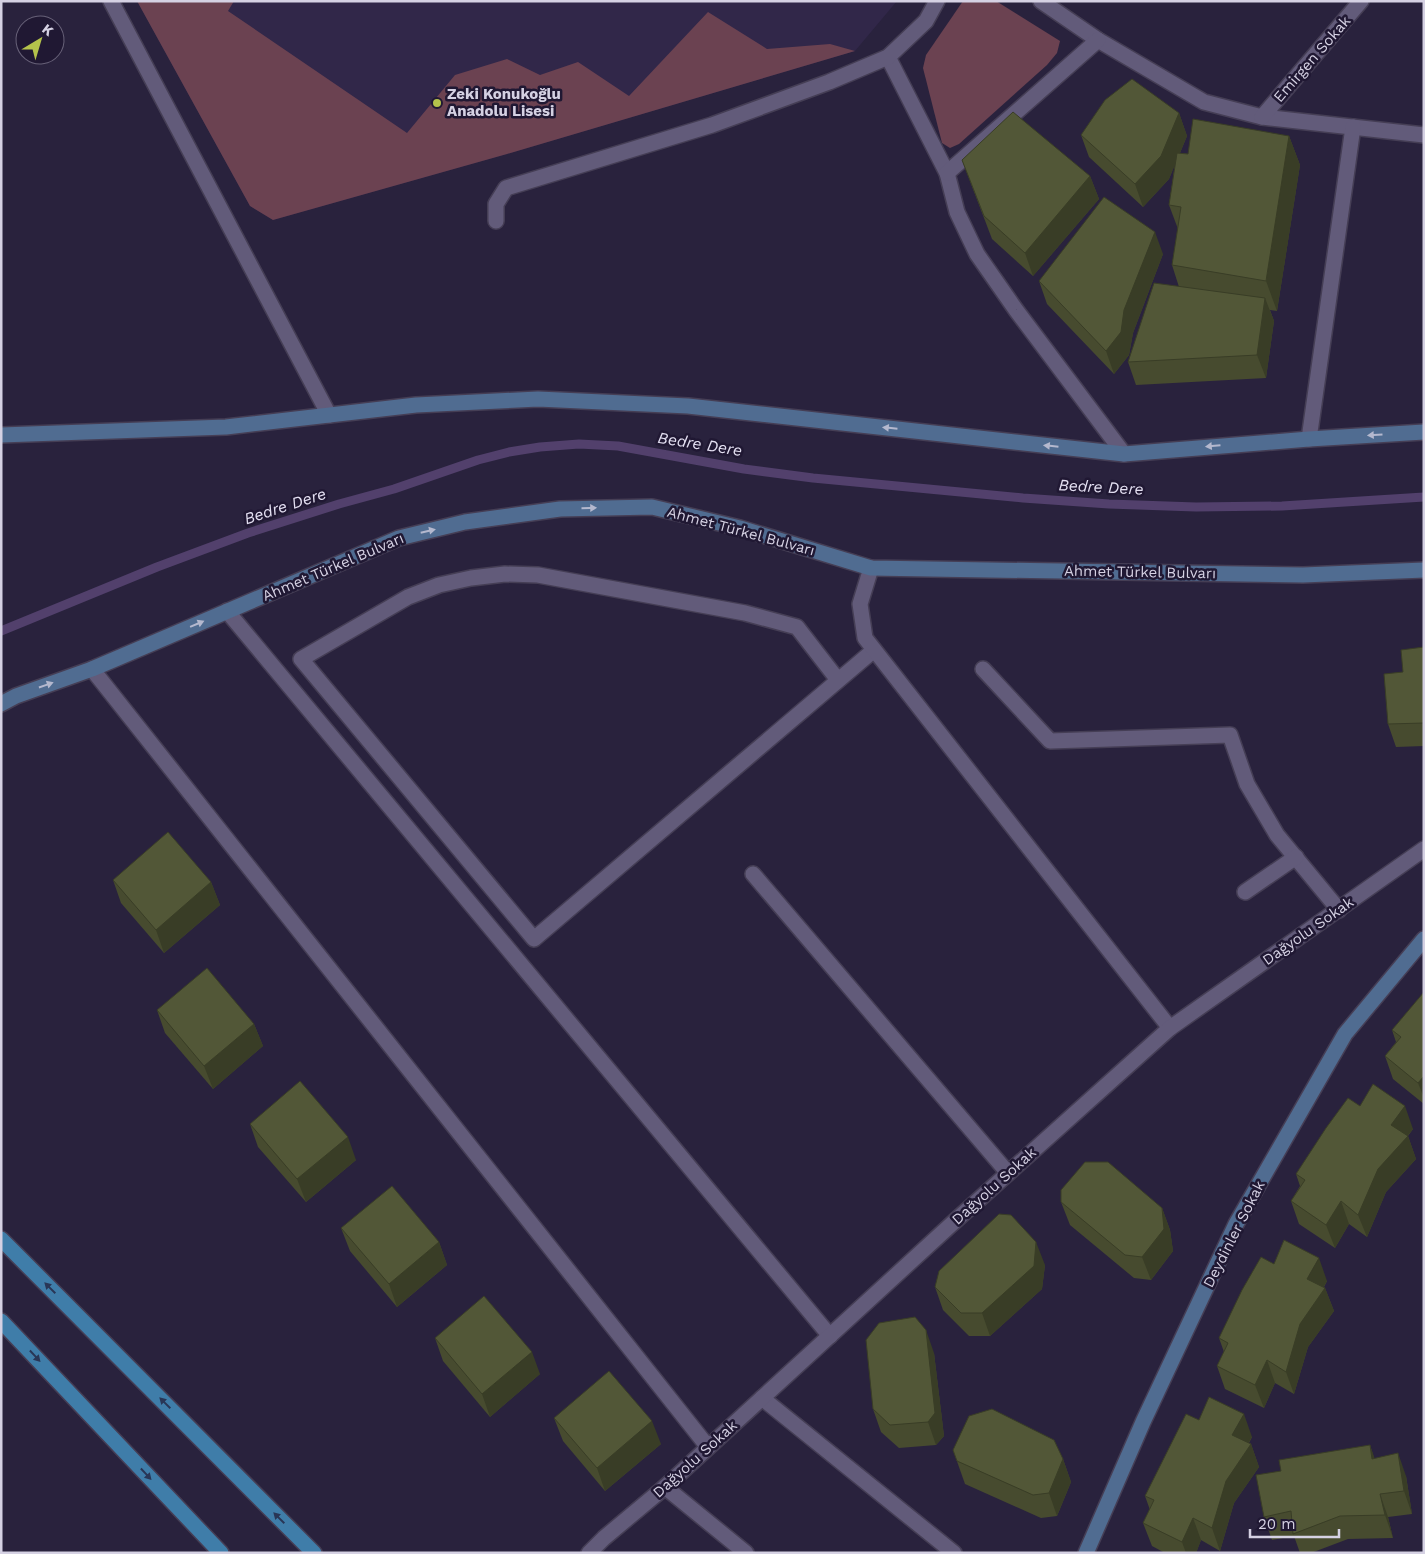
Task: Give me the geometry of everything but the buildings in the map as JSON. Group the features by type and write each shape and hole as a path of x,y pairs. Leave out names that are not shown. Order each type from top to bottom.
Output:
{"main road":[{"path":"1,435 226,427 416,406 538,400 668,405 1124,454 1309,438 1424,432"},
{"name":"Ahmet Türkel Bulvarı","path":"1,704 16,696 92,669 399,538 465,522 560,509 652,507 740,528 871,568 1303,575 1424,570"},
{"name":"Deydinler Sokak","path":"1086,1553 1143,1422 1236,1224 1345,1034 1424,939"},
{"path":"1,1239 314,1553"},
{"path":"1,1321 221,1553"}],"street":[{"path":"111,1 329,415"},
{"path":"496,221 496,204 506,188 712,126 888,57 926,21 937,1"},
{"path":"1041,1 1098,40 1204,102 1262,118 1424,135"},
{"name":"Emirgen Sokak","path":"1262,118 1362,1"},
{"path":"947,173 1098,40"},
{"path":"888,57 947,173 957,212 977,254 1016,310 1124,454"},
{"path":"1309,438 1353,127"},
{"path":"871,568 860,604 865,638 1170,1028"},
{"path":"838,680 797,627 745,613 538,575 505,574 471,578 439,585 408,598 301,659 534,939 874,650"},
{"path":"227,612 830,1336"},
{"path":"92,669 708,1448"},
{"path":"983,669 1050,741 1230,735 1247,784 1278,835 1339,910"},
{"name":"Dağyolu Sokak","path":"589,1553 665,1487 1008,1173 1170,1028 1424,849"},
{"path":"1245,892 1296,858"},
{"path":"753,874 1008,1173"},
{"path":"762,1398 954,1553"},
{"path":"665,1487 746,1553"}],"shaded area":[{"name":"Zeki Konukoğlu Anadolu Lisesi","path":"137,1 897,1 855,51 507,154 273,220 250,206"},
{"path":"137,1 234,1 228,11 407,133 455,75 507,59 540,75 578,62 629,96 708,12 767,49 830,44 855,51 507,154 273,220 250,206"},
{"path":"963,1 996,1 1060,41 1057,53 1047,65 959,144 950,148 942,143 923,68 926,55"}],"waterway":[{"name":"Bedre Dere","path":"1,631 157,567 248,533 339,504 394,489 478,460 540,447 579,444 618,446 744,469 813,478 1023,498 1109,504 1196,507 1282,506 1424,497"}],"place":[{"name":"Zeki Konukoğlu Anadolu Lisesi","path":"437,103"}]}
